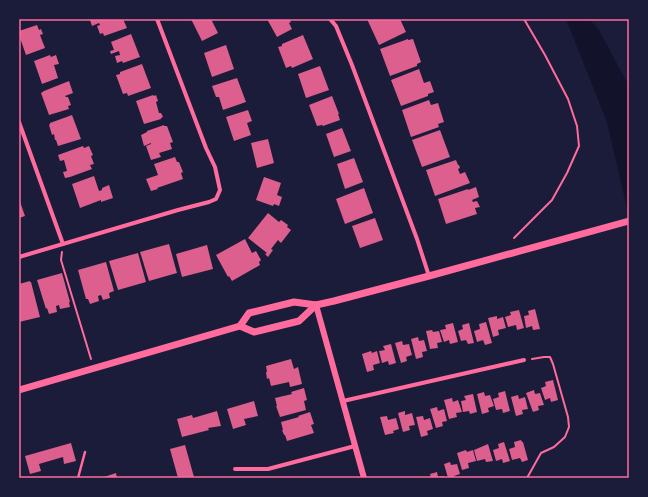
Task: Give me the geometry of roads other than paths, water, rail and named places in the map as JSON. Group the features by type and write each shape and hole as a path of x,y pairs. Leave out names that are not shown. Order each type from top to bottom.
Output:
{"main road":[{"path":"240,326 249,313 294,302 316,305 429,276 629,221"},
{"path":"19,390 240,326 254,332 299,321 316,305"}],"street":[{"path":"19,257 216,199 220,190 215,167 206,148 157,19"},
{"path":"330,19 336,26 352,65 417,239 429,276"},
{"path":"19,122 63,244"},
{"path":"316,305 364,478"},
{"path":"343,402 524,360"},
{"path":"235,469 268,469 355,446"}],"lane":[{"path":"78,478 86,452"}]}
